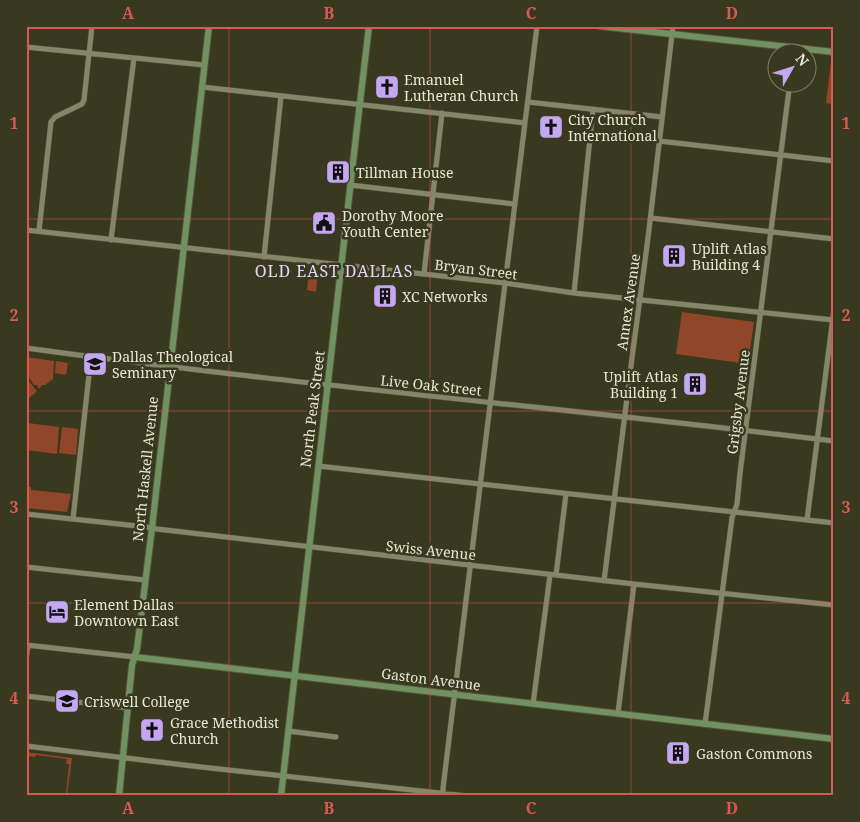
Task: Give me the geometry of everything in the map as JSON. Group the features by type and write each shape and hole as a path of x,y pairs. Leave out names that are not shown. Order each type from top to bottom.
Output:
{"main road":[{"name":"North Haskell Avenue","path":"119,796 132,665 137,649 152,528 209,26"},
{"name":"North Peak Street","path":"281,796 369,26"},
{"path":"599,26 768,47"},
{"path":"818,51 834,52"},
{"name":"Gaston Avenue","path":"134,657 834,739"}],"street":[{"path":"39,231 51,122 55,117 82,104 84,100 92,26"},
{"path":"443,795 453,694 537,26"},
{"name":"Annex Avenue","path":"604,581 651,218 673,26"},
{"path":"26,47 204,65"},
{"path":"112,240 134,58"},
{"path":"202,87 525,123"},
{"name":"Grigsby Avenue","path":"706,724 732,518 737,504 789,92"},
{"path":"264,257 282,96"},
{"path":"528,102 662,117"},
{"path":"574,293 594,109"},
{"path":"424,274 442,113"},
{"path":"659,141 834,161"},
{"path":"350,185 515,204"},
{"path":"651,218 834,239"},
{"name":"Bryan Street","path":"26,230 505,283 574,293 833,320"},
{"path":"807,520 834,309"},
{"name":"Live Oak Street","path":"26,348 328,386 834,441"},
{"path":"73,519 91,357"},
{"path":"318,466 834,524"},
{"path":"556,575 566,494"},
{"name":"Swiss Avenue","path":"26,514 470,566 834,605"},
{"path":"26,567 145,580"},
{"path":"533,704 550,574"},
{"path":"618,714 634,584"},
{"path":"26,660 27,645"},
{"name":"Gaston Avenue","path":"27,645 134,657"},
{"path":"26,696 128,708"},
{"path":"288,731 336,737"},
{"path":"26,746 283,777 467,796"}],"shaded area":[{"path":"831,62 834,62 834,82 831,104 826,103"},
{"path":"309,270 318,272 316,292 307,290"},
{"path":"682,312 754,322 748,364 676,354"},
{"path":"26,357 54,361 53,379 40,388 34,385 29,378"},
{"path":"56,361 68,363 66,375 55,373"},
{"path":"26,378 37,391 26,401"},
{"path":"28,423 59,427 57,454 26,450"},
{"path":"62,427 78,429 76,455 59,453"},
{"path":"26,486 31,487 31,490 71,494 67,512 26,508"},
{"path":"26,752 72,758 67,796 61,796 61,793 66,793 69,764 66,764 67,759 36,755 35,757 26,756"}],"place":[{"name":"Emanuel Lutheran Church","path":"387,87"},
{"name":"City Church International","path":"551,127"},
{"name":"Tillman House","path":"338,172"},
{"name":"Dorothy Moore Youth Center","path":"324,223"},
{"name":"Uplift Atlas Building 4","path":"674,256"},
{"name":"XC Networks","path":"385,296"},
{"name":"Dallas Theological Seminary","path":"95,364"},
{"name":"Uplift Atlas Building 1","path":"695,384"},
{"name":"Element Dallas Downtown East","path":"57,612"},
{"name":"Criswell College","path":"67,701"},
{"name":"Grace Methodist Church","path":"152,730"},
{"name":"Gaston Commons","path":"678,753"}],"district":[{"name":"OLD EAST DALLAS","path":"334,271"}]}
